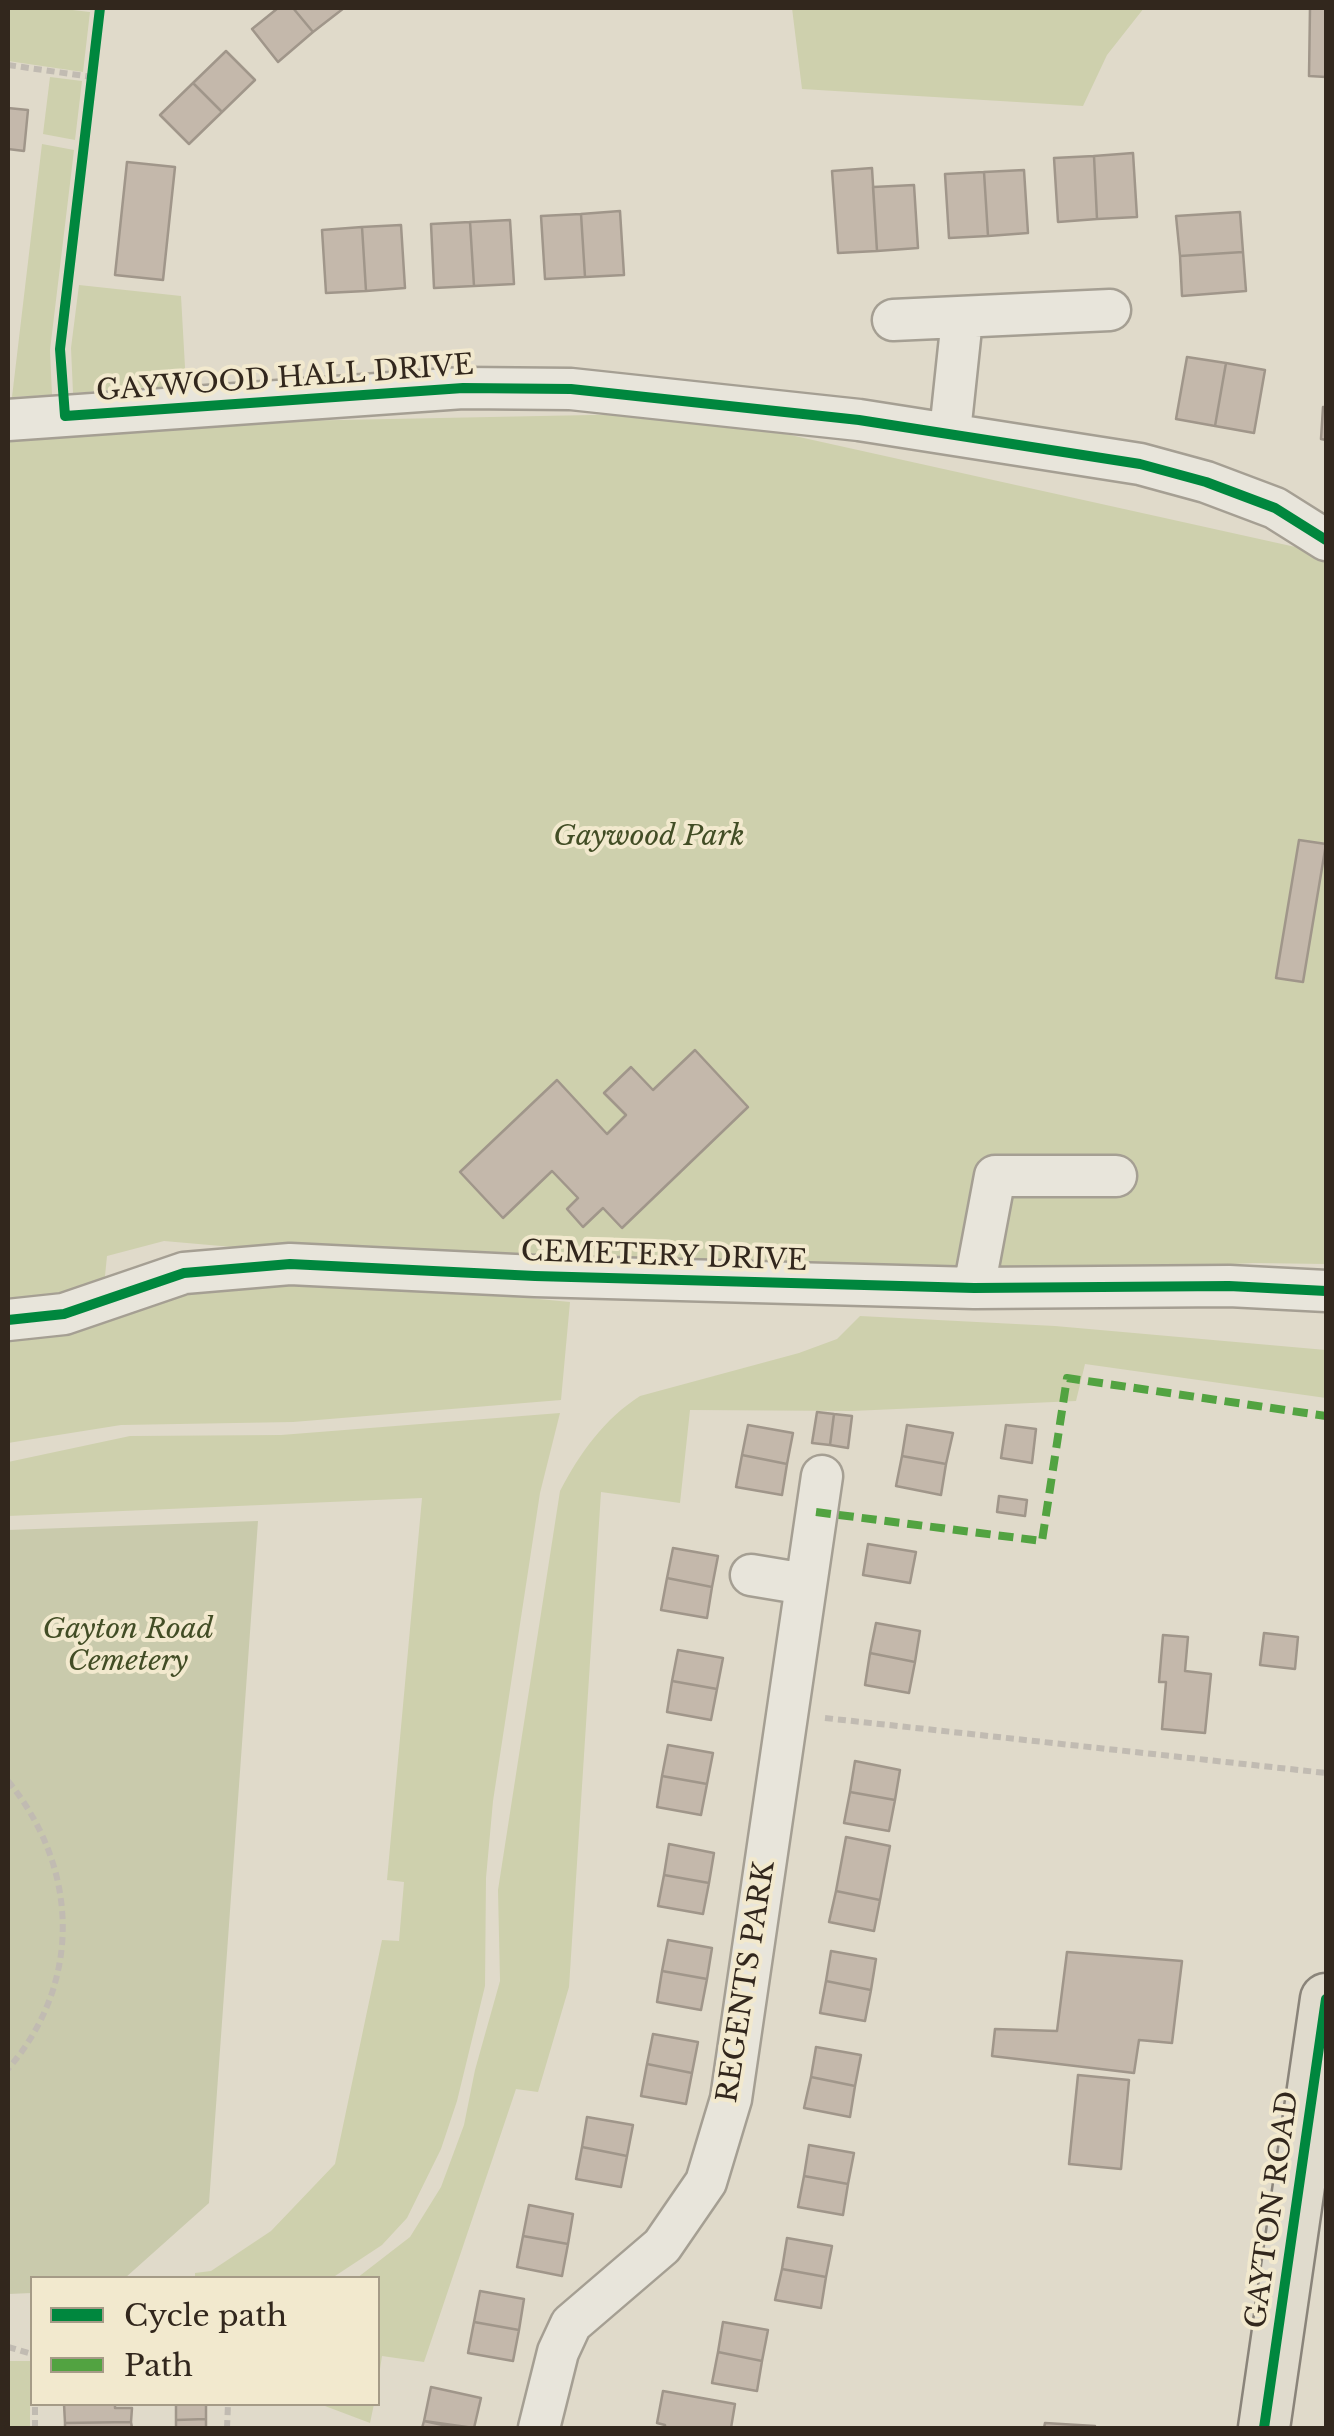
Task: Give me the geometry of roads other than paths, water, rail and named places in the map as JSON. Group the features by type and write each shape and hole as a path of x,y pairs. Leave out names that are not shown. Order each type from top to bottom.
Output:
{"main road":[{"name":"GAYTON ROAD","path":"1264,2428 1326,1999"}],"street":[{"path":"893,320 1110,310"},
{"path":"950,432 962,319"},
{"name":"GAYWOOD HALL DRIVE","path":"8,420 462,388 570,389 950,432 1140,464 1206,482 1275,508 1326,540"},
{"path":"974,1288 995,1176 1116,1176"},
{"name":"CEMETERY DRIVE","path":"8,1320 64,1314 184,1273 290,1264 535,1276 974,1288 1229,1286 1326,1291"},
{"name":"REGENTS PARK","path":"539,2428 558,2352 571,2324 662,2246 706,2182 731,2099 822,1476"},
{"path":"751,1575 805,1584"}],"park label":[{"name":"Gaywood Park","path":"649,837"},
{"name":"Gayton Road Cemetery","path":"128,1646"}]}
